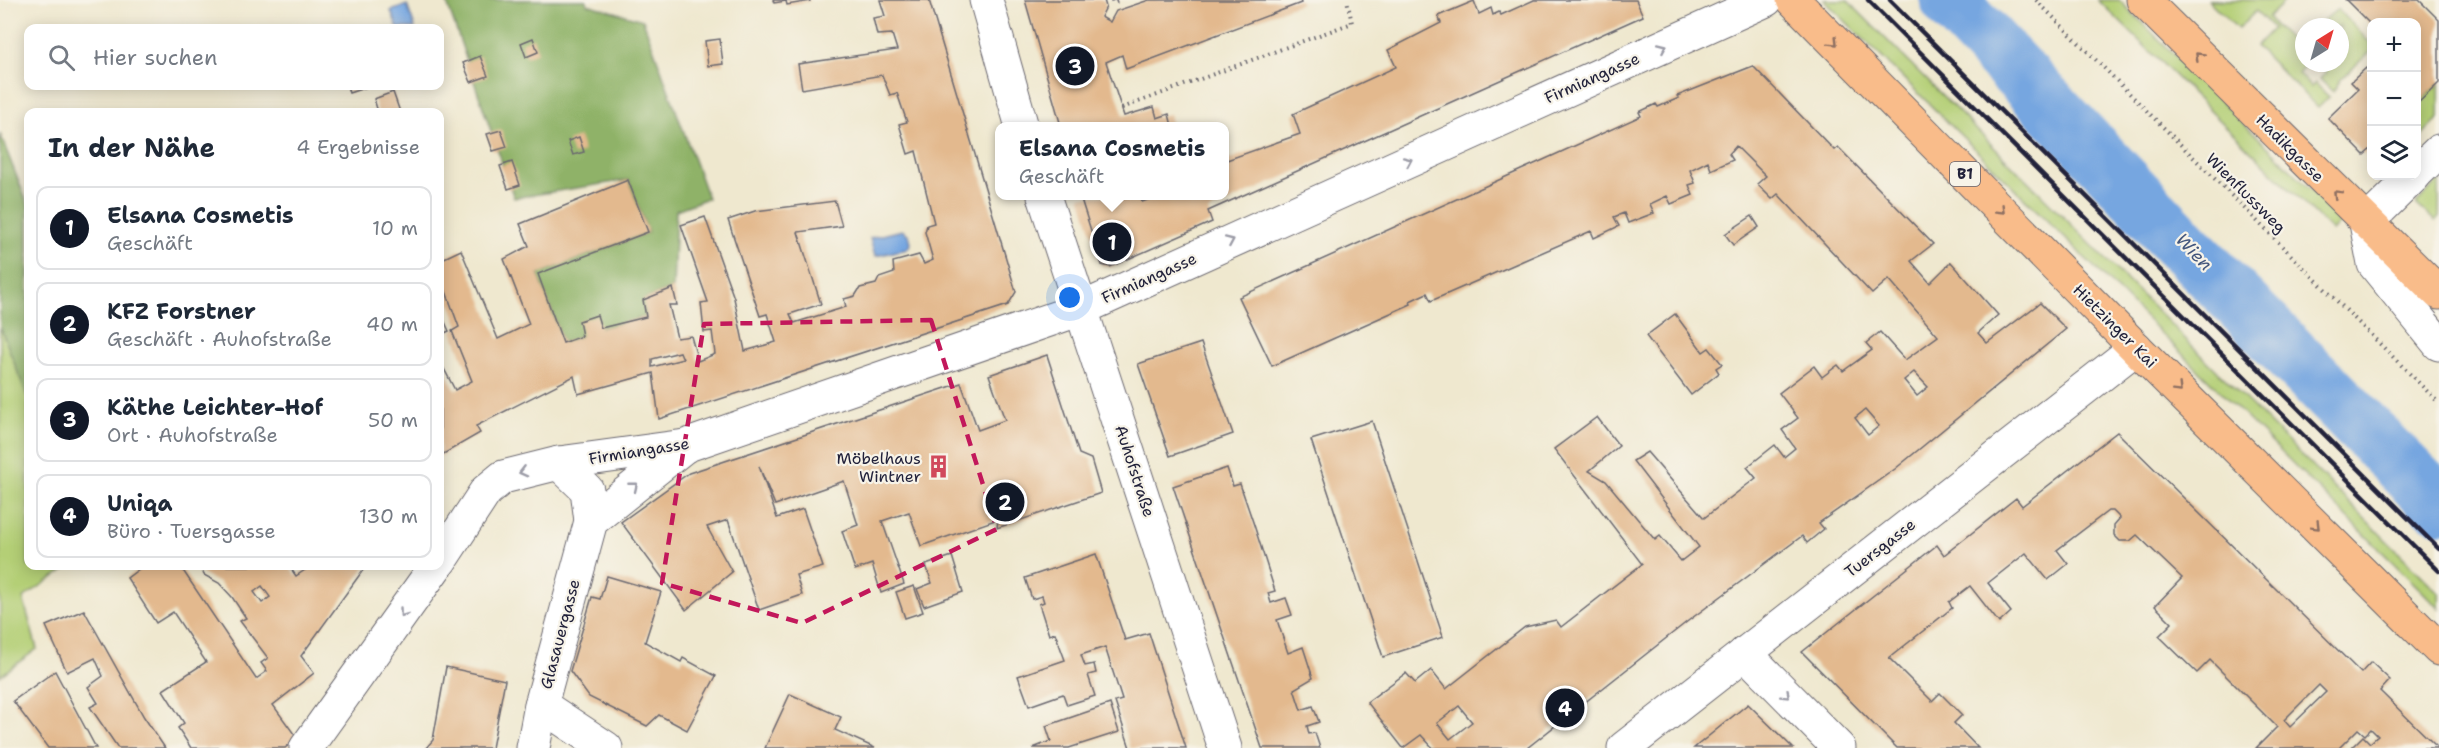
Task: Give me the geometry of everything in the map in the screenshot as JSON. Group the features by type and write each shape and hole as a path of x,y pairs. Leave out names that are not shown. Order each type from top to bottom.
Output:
{"main road":[{"name":"Hietzinger Kai","path":"1793,0 2136,348 2439,649"},
{"name":"Hadikgasse","path":"2144,0 2439,293"}],"street":[{"path":"986,0 1021,122"},
{"name":"Firmiangasse","path":"444,555 486,491 503,477 559,463 685,446 1082,309 1766,0"},
{"path":"2421,168 2439,151"},
{"path":"2409,180 2366,223 2374,264 2439,344"},
{"name":"Auhofstraße","path":"1046,200 1225,748"},
{"name":"Tuersgasse","path":"1624,748 2136,348"},
{"path":"591,521 685,446"},
{"name":"Glasauergasse","path":"533,748 541,705 591,521 587,490 559,463"},
{"path":"306,748 433,570"},
{"path":"1745,653 1839,748"},
{"path":"541,705 606,748"}],"path":[{"path":"1112,0 1113,3 1121,0"},
{"path":"1122,108 1352,23 1347,0"},
{"name":"Wienflussweg","path":"2036,0 2439,403"}],"highlighted area":[{"path":"931,320 997,529 802,623 662,583 704,324"}],"green space":[{"path":"446,0 586,0 587,4 643,20 708,198 676,210 673,288 644,300 646,317 601,328 563,343 538,274 648,232 628,180 514,198"},
{"path":"1824,0 1847,0 2439,593 2439,608"},
{"path":"2098,0 2119,0 2342,220 2332,231"},
{"path":"2208,0 2282,0 2284,2 2268,18 2293,43 2295,42 2295,72 2300,72 2298,74 2311,87 2315,83 2329,97 2318,108 2256,46 2273,28 2256,11 2238,29"},
{"path":"2338,9 2346,18 2326,18"},
{"path":"2349,21 2367,40 2367,55 2349,72"},
{"path":"2326,72 2348,72 2333,92 2320,79"},
{"path":"2439,83 2439,118 2421,136 2421,126 2421,101"},
{"path":"0,134 24,195 24,388 0,326"},
{"path":"2439,181 2439,217 2435,221 2416,204"},
{"path":"0,326 24,388 24,570 64,570 23,598 37,649 0,676"}],"water":[{"path":"407,5 414,24 396,24 391,11"},
{"path":"902,230 909,235 911,243 907,249 875,256 870,238"}],"building":[{"path":"773,0 810,1 787,5 786,1 774,3"},
{"path":"880,0 929,0 1016,292 1008,305 659,419 653,373 578,394 574,376 476,426 480,433 444,454 444,369 455,390 472,381 452,331 459,327 444,286 444,258 461,250 498,339 529,324 504,259 529,246 520,224 628,180 648,232 538,274 563,343 582,336 579,321 597,315 601,328 646,317 643,300 673,288 677,305 669,305 677,338 691,336 698,361 715,354 712,331 704,332 701,303 708,302 681,225 705,217 734,298 745,351 776,342 767,314 760,316 728,220 755,211 835,201 842,226 798,232 821,304 790,314 794,323 846,307 844,299 855,296 860,288 876,284 879,278 894,273 893,262 919,255 924,264 933,260 925,232 927,225 934,223 916,151 908,154 899,124 907,122 897,93 890,95 882,75 802,89 798,64 897,50 892,34 877,35 873,18 885,16","holes":["680,352 683,359 652,367 652,359"]},
{"path":"1025,0 1104,0 1106,7 1101,17 1110,22 1116,11 1149,0 1300,0 1301,3 1126,69 1122,55 1106,62 1124,116 1154,107 1157,118 1169,114 1171,122 1060,122"},
{"path":"1534,0 1636,0 1643,16 1208,211 1212,222 1110,267 1102,265 1081,200 1141,200 1142,202 1147,200 1229,200 1229,159 1300,134 1293,114 1396,67 1388,50 1441,23 1438,16 1474,1 1479,14 1491,8 1493,15 1499,12 1501,15"},
{"path":"2346,0 2419,0 2439,20 2439,83 2421,100 2421,18 2367,18 2367,21"},
{"path":"533,38 538,52 526,57 521,43"},
{"path":"720,39 723,64 708,66 705,41"},
{"path":"480,56 488,76 471,82 463,63"},
{"path":"1753,66 1834,150 1838,147 1933,244 1911,261 1930,283 1951,262 1998,315 1978,333 1987,343 2040,303 2066,329 1895,469 1819,523 1824,529 1807,543 1802,536 1688,621 1527,748 1433,748 1421,735 1403,748 1367,702 1406,673 1415,683 1431,670 1446,689 1525,627 1556,620 1561,627 1642,564 1554,449 1597,417 1619,446 1589,471 1606,481 1655,540 1660,536 1681,561 1699,547 1633,461 1647,452 1704,518 1756,478 1747,467 1775,445 1784,457 1795,448 1782,430 1798,418 1779,393 1814,366 1822,377 1838,365 1843,371 1872,350 1866,343 1880,332 1905,360 1938,336 1889,279 1872,294 1778,194 1772,199 1757,184 1766,176 1736,146 1729,154 1733,160 1711,170 1708,161 1690,170 1695,183 1689,185 1693,195 1671,204 1667,196 1650,204 1654,213 1628,223 1624,213 1614,217 1619,226 1594,238 1591,231 1431,301 1427,293 1410,301 1411,304 1272,366 1239,297 1641,116 1639,112 1656,104 1658,107 1679,98 1677,96","holes":["1914,372 1928,387 1917,396 1904,380","1865,410 1879,426 1868,435 1855,418","1459,706 1472,722 1450,739 1437,723"]},
{"path":"2367,69 2367,152 2364,155 2328,118 2358,89 2351,82"},
{"path":"393,92 399,108 377,108 374,99"},
{"path":"501,130 507,147 493,151 487,134"},
{"path":"579,137 584,152 573,155 568,141"},
{"path":"512,162 520,185 508,189 500,166"},
{"path":"1752,216 1759,227 1733,245 1725,234"},
{"path":"1675,314 1703,352 1709,348 1722,364 1716,368 1719,373 1691,395 1646,336"},
{"path":"444,320 449,331 444,333"},
{"path":"1201,343 1233,434 1170,456 1138,364"},
{"path":"1047,355 1079,454 1091,459 1101,493 997,528 998,519 921,546 909,512 882,521 904,584 881,593 872,564 855,570 842,531 858,525 844,481 775,505 759,466 777,518 803,509 823,567 796,575 802,595 759,610 728,520 707,527 732,572 686,610 621,522 689,473 961,383 978,430 1005,420 989,375"},
{"path":"1372,421 1443,637 1383,657 1311,440"},
{"path":"2117,432 2361,673 2371,662 2390,680 2380,691 2438,748 2351,748 2363,736 2370,743 2378,736 2371,729 2365,735 2358,729 2339,748 2256,748 2277,727 2210,660 2197,673 2159,636 2172,623 2155,606 2182,578 2137,535 2130,541 2120,541 2114,535 2114,525 2120,518 2113,511 2108,511 2057,550 2068,564 2048,580 2026,553 1988,583 2011,612 1999,623 1970,586 1949,602 1952,608 1889,658 1932,701 1940,693 1962,715 1954,723 1978,748 1897,748 1802,652 1937,545 1944,555 2016,498 2022,506","holes":["2319,685 2326,692 2290,727 2284,720"]},
{"path":"1227,468 1233,486 1240,484 1254,525 1275,591 1268,593 1271,603 1286,598 1292,615 1277,620 1288,653 1303,647 1313,678 1294,689 1301,710 1313,706 1319,722 1307,726 1309,734 1315,733 1320,748 1262,748 1173,486"},
{"path":"1096,554 1125,640 1149,633 1186,748 1130,748 1115,702 1122,700 1105,647 1081,655 1085,666 1094,664 1096,673 1088,675 1095,696 1067,705 1063,694 1029,706 1018,676 1065,660 1055,633 1049,635 1039,604 1044,602 1042,596 1032,599 1025,578"},
{"path":"952,556 963,592 924,606 917,589 932,583 926,565"},
{"path":"138,570 183,570 256,679 267,671 261,663 268,658 240,621 246,618 232,597 219,583 204,575 202,570 292,570 296,576 305,570 363,570 301,656 314,673 273,705 297,738 285,748 191,748 178,728 184,723 163,690 206,662 173,612 156,623 127,578","holes":["262,586 270,597 262,603 254,592"]},
{"path":"607,576 661,592 645,642 681,662 683,658 716,676 687,730 659,715 647,726 589,697 570,671 592,597 600,599"},
{"path":"914,586 923,612 905,618 896,592"},
{"path":"84,610 144,717 165,748 118,748 90,707 98,703 88,687 103,676 95,658 67,672 46,626"},
{"path":"446,667 505,680 492,748 426,748 433,740"},
{"path":"55,671 96,748 48,748 13,701"},
{"path":"790,694 841,717 835,730 875,748 765,748"},
{"path":"1110,704 1119,732 1069,748 1033,748 1051,741 1046,726"},
{"path":"1748,704 1793,748 1694,748"}],"waterway":[{"name":"Wien","path":"1949,0 2175,237 2439,504"}],"railway":[{"path":"1868,0 2439,571"},
{"path":"1890,0 2439,549"}],"place":[{"name":"Käthe Leichter-Hof","path":"1075,66"},
{"name":"Elsana Cosmetis","path":"1112,242"},
{"name":"Möbelhaus Wintner","path":"939,467"},
{"name":"KFZ Forstner","path":"1005,502"},
{"name":"Uniqa","path":"1565,708"}]}
